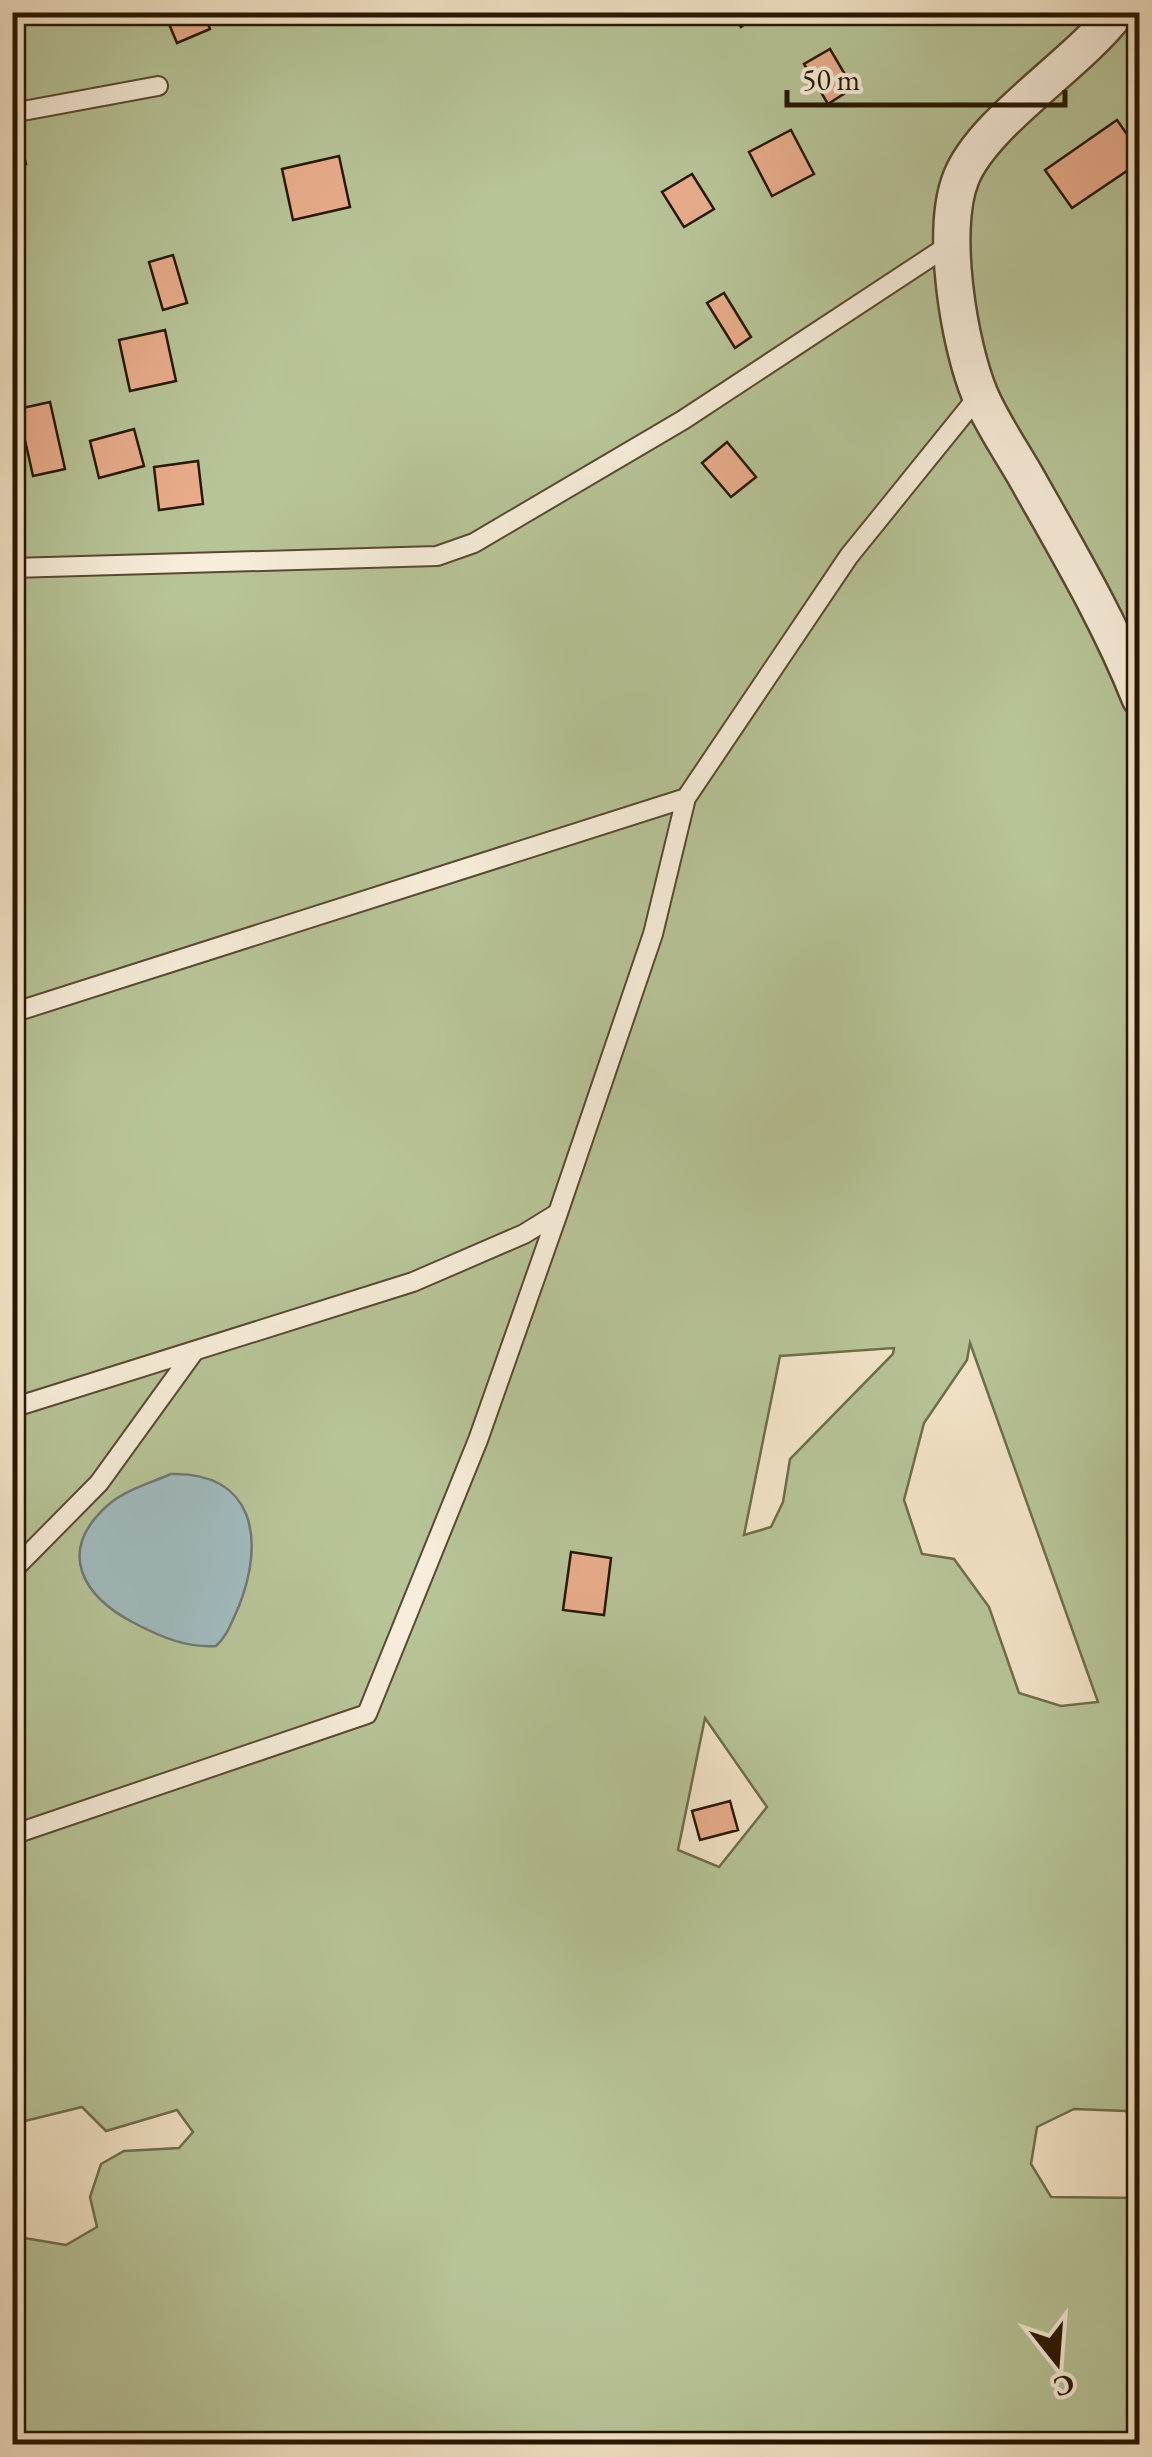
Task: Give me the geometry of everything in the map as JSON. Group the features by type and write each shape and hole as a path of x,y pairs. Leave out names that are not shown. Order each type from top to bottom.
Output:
{"street":[{"path":"1117,12 1094,43 991,136 961,177 952,242 960,316 980,394 1116,637 1140,698"}],"lane":[{"path":"12,113 158,86"},
{"path":"12,568 438,556 474,543 683,420 952,242"},
{"path":"12,1835 367,1714 478,1440 558,1214 653,934 686,798 848,556 980,394"},
{"path":"12,1013 686,798"},
{"path":"12,1408 413,1282 524,1234 558,1214"},
{"path":"12,1570 99,1483 193,1352"}],"green space":[{"path":"13,13 1139,13 1139,2138 1126,2111 1074,2109 1037,2127 1031,2164 1051,2197 1139,2198 1139,2444 13,2444 12,2236 66,2245 97,2227 90,2197 101,2164 124,2151 179,2148 193,2132 177,2110 106,2131 82,2107 13,2124","holes":["970,1343 1098,1702 1061,1706 1019,1693 989,1607 954,1559 922,1554 904,1500 924,1423 967,1360","894,1348 893,1354 790,1459 783,1502 771,1527 744,1535 780,1356","705,1718 767,1807 719,1867 678,1850"]}],"water":[{"path":"171,1474 199,1476 221,1485 236,1497 246,1514 251,1535 247,1581 229,1628 216,1646 174,1641 136,1624 102,1601 82,1572 83,1540 92,1522 122,1495"}],"building":[{"path":"164,12 203,12 210,29 177,43"},
{"path":"729,12 760,12 741,27"},
{"path":"830,49 853,88 828,104 804,64"},
{"path":"16,120 26,164 12,168 12,121"},
{"path":"1117,120 1140,153 1140,162 1072,208 1045,170"},
{"path":"791,130 814,174 772,196 749,152"},
{"path":"339,156 350,207 293,220 282,169"},
{"path":"692,174 714,209 684,227 662,192"},
{"path":"173,255 187,303 163,310 149,262"},
{"path":"724,293 751,337 735,348 707,303"},
{"path":"165,330 176,381 130,391 119,340"},
{"path":"50,402 65,469 33,476 18,409"},
{"path":"134,429 144,466 99,478 90,441"},
{"path":"727,442 756,477 731,497 702,463"},
{"path":"198,461 203,504 159,510 154,467"},
{"path":"571,1552 611,1558 604,1615 563,1610"},
{"path":"730,1801 738,1830 700,1840 692,1811"}]}
